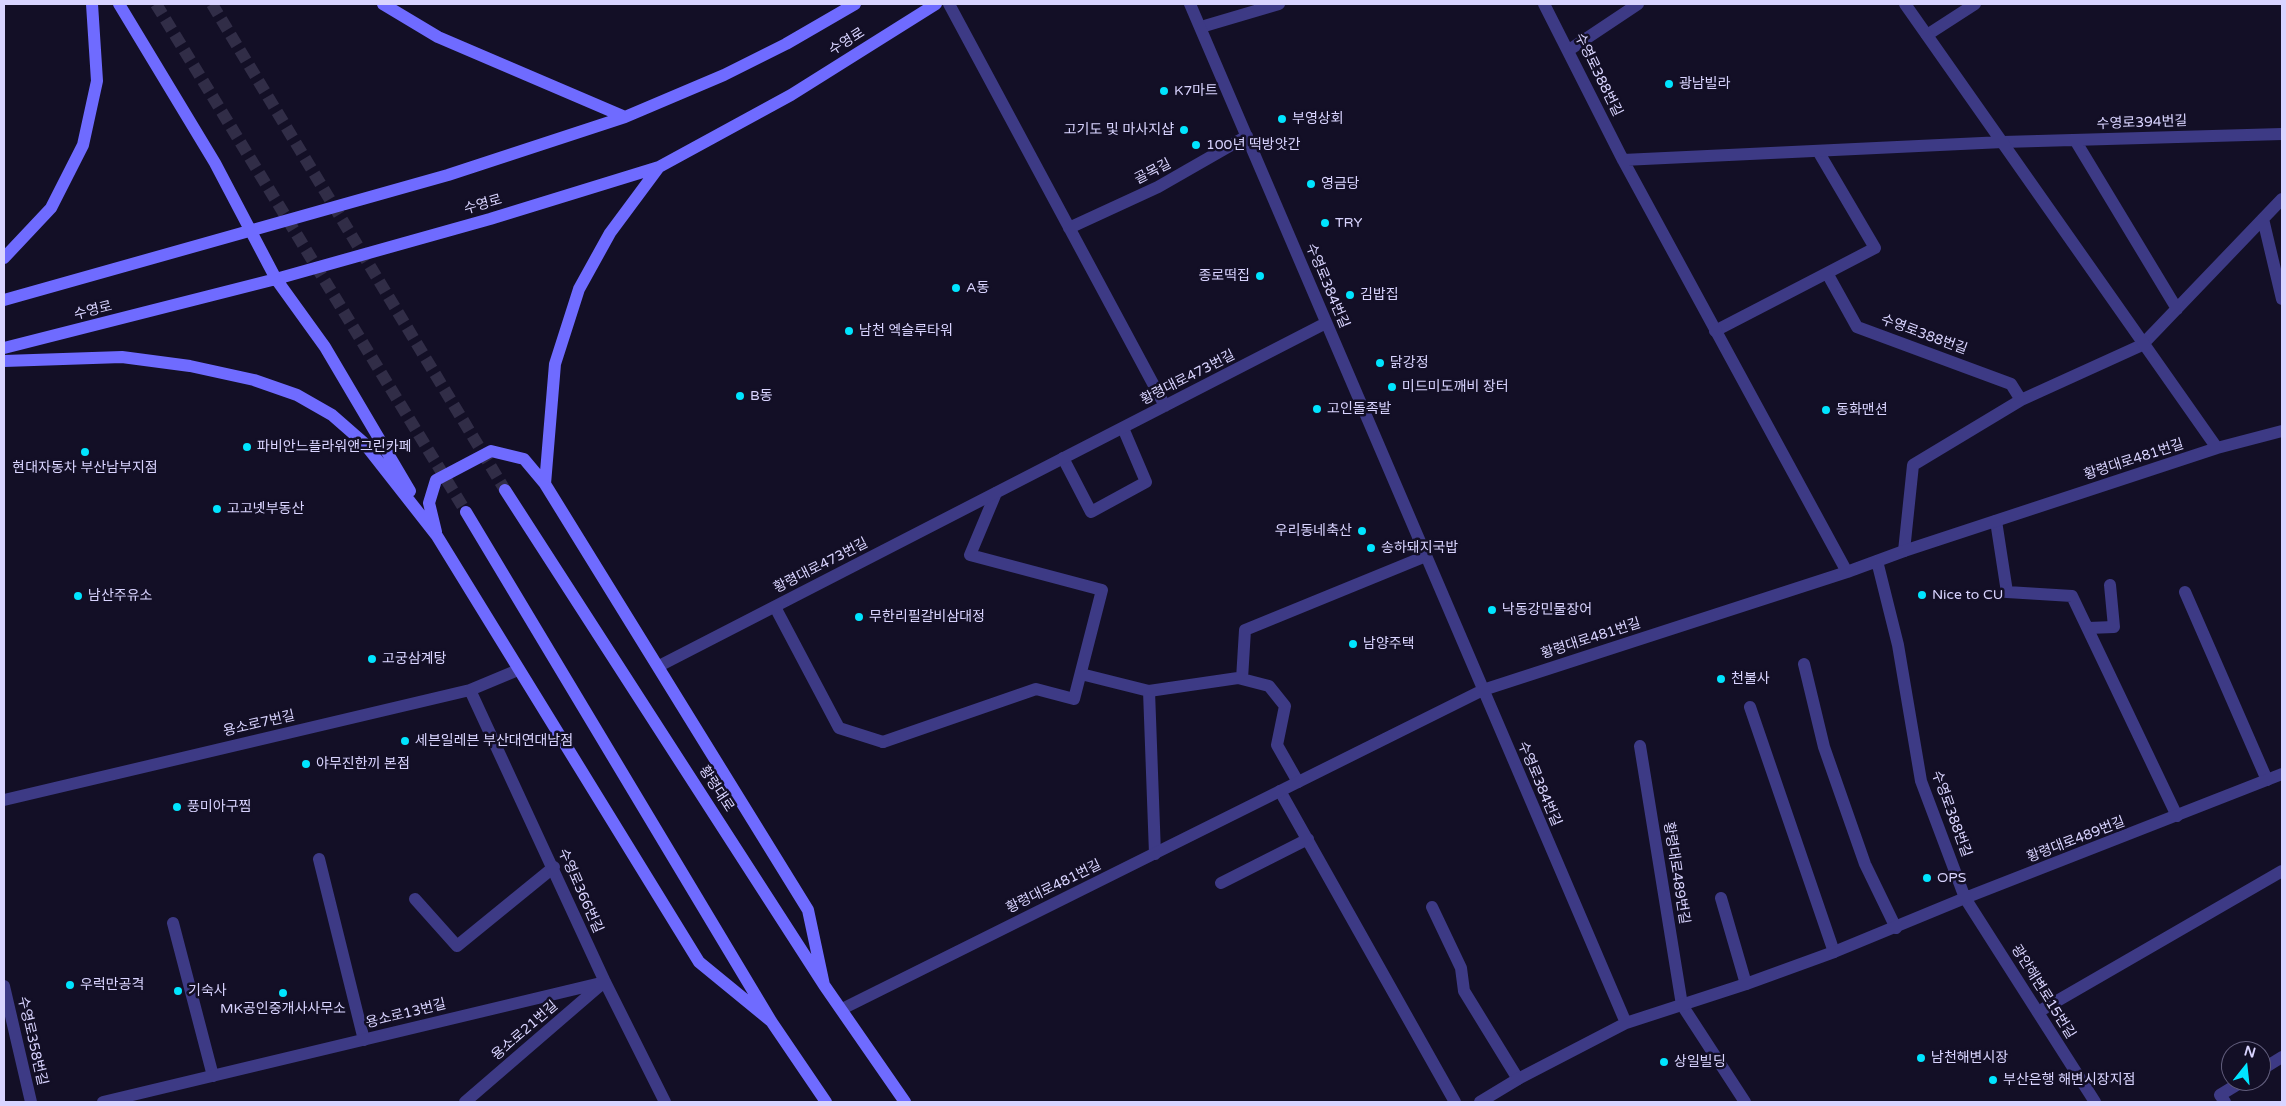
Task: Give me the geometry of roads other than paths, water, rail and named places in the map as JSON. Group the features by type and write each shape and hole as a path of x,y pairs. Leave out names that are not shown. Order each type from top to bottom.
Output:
{"main road":[{"path":"4,258 51,208 82,145 97,80 92,4"},
{"path":"119,4 215,163 276,279 325,347 518,670 699,962 771,1021"},
{"path":"383,4 438,37 625,117"},
{"name":"수영로","path":"4,300 448,175 625,117 724,76 786,44 855,4"},
{"name":"수영로","path":"4,348 276,279 480,221 659,167 791,96 936,4"},
{"path":"545,484 555,364 579,290 610,233 659,167"},
{"path":"4,361 122,357 190,366 254,380 296,395 332,414 364,443 437,536"},
{"path":"437,536 429,503 436,480 491,451 524,459 545,484 808,910 824,985"},
{"name":"황령대로","path":"505,490 824,985 905,1102"},
{"path":"466,512 771,1021 826,1102"}],"street":[{"path":"949,4 1164,406"},
{"name":"수영로384번길","path":"1190,4 1626,1023"},
{"path":"1200,27 1279,4"},
{"name":"수영로388번길","path":"1544,4 1569,50 1623,160 1847,572"},
{"path":"1569,50 1638,4"},
{"path":"1905,4 2217,448"},
{"path":"1927,35 1975,4"},
{"name":"수영로394번길","path":"2002,142 2282,134"},
{"name":"골목길","path":"1069,228 1158,188 1247,136"},
{"path":"2076,140 2177,309"},
{"path":"1623,160 2002,142"},
{"path":"1715,330 1875,248 1818,151"},
{"path":"1904,551 1913,466 2021,400 2144,344 2282,199"},
{"path":"2262,219 2282,299"},
{"name":"수영로388번길","path":"1827,273 1857,327 2011,384 2021,400"},
{"name":"황령대로473번길","path":"659,666 1326,323"},
{"path":"1062,458 1091,512 1146,482 1123,428"},
{"name":"황령대로481번길","path":"842,1010 1483,690 1847,572 1904,551 2217,448 2282,431"},
{"path":"775,607 839,728 883,742 1036,690 1074,699 1102,590 970,555 996,493"},
{"path":"1996,521 2007,592 2072,596 2177,816"},
{"path":"1242,679 1245,630 1426,556"},
{"name":"수영로388번길","path":"1877,561 1898,645 1921,781 1966,898"},
{"path":"2088,628 2114,627 2110,585"},
{"path":"2185,592 2267,780"},
{"path":"1804,664 1824,747 1865,864 1896,928"},
{"name":"용소로7번길","path":"4,800 470,690 518,670"},
{"path":"1081,674 1149,692 1238,678 1269,686 1285,706 1277,745 1298,782"},
{"name":"수영로366번길","path":"470,690 554,867 605,982 665,1102"},
{"path":"1149,692 1155,854"},
{"path":"1750,707 1834,952"},
{"name":"황령대로489번길","path":"1640,746 1682,1005 1744,1102"},
{"name":"황령대로489번길","path":"1480,1102 1518,1079 1626,1023 1746,984 1834,952 2282,774"},
{"path":"1280,791 1455,1102"},
{"path":"1221,883 1308,839"},
{"path":"319,859 364,1040"},
{"path":"415,899 457,946 554,867"},
{"path":"2038,1012 2282,871"},
{"path":"1721,898 1746,984"},
{"name":"광안해변로15번길","path":"1966,898 2095,1102"},
{"path":"1432,907 1461,968 1464,991 1518,1079"},
{"path":"173,923 213,1076"},
{"name":"용소로13번길","path":"103,1102 605,982"},
{"name":"용소로21번길","path":"465,1102 605,982"},
{"name":"수영로358번길","path":"4,986 31,1102"},
{"path":"2271,1064 2282,1057"},
{"path":"2225,1102 2220,1095 2227,1091"}],"tunnel":[{"path":"156,4 466,512"},
{"path":"212,4 505,490"}],"place":[{"name":"광남빌라","path":"1669,84"},
{"name":"K7마트","path":"1164,91"},
{"name":"부영상회","path":"1282,119"},
{"name":"고기도 및 마사지샵","path":"1184,130"},
{"name":"100년 떡방앗간","path":"1196,145"},
{"name":"영금당","path":"1311,184"},
{"name":"TRY","path":"1325,223"},
{"name":"종로떡집","path":"1260,276"},
{"name":"A동","path":"956,288"},
{"name":"김밥집","path":"1350,295"},
{"name":"남천 엑슬루타워","path":"849,331"},
{"name":"닭강정","path":"1380,363"},
{"name":"미드미도깨비 장터","path":"1392,387"},
{"name":"B동","path":"740,396"},
{"name":"고인돌족발","path":"1317,409"},
{"name":"동화맨션","path":"1826,410"},
{"name":"파비안느플라워앤그린카페","path":"247,447"},
{"name":"현대자동차 부산남부지점","path":"85,452"},
{"name":"고고넷부동산","path":"217,509"},
{"name":"우리동네축산","path":"1362,531"},
{"name":"송하돼지국밥","path":"1371,548"},
{"name":"Nice to CU","path":"1922,595"},
{"name":"남산주유소","path":"78,596"},
{"name":"낙동강민물장어","path":"1492,610"},
{"name":"무한리필갈비삼대정","path":"859,617"},
{"name":"남양주택","path":"1353,644"},
{"name":"고궁삼계탕","path":"372,659"},
{"name":"천불사","path":"1721,679"},
{"name":"세븐일레븐 부산대연대남점","path":"405,741"},
{"name":"야무진한끼 본점","path":"306,764"},
{"name":"풍미아구찜","path":"177,807"},
{"name":"OPS","path":"1927,878"},
{"name":"우럭만공격","path":"70,985"},
{"name":"기숙사","path":"178,991"},
{"name":"MK공인중개사사무소","path":"283,993"},
{"name":"남천해변시장","path":"1921,1058"},
{"name":"상일빌딩","path":"1664,1062"},
{"name":"부산은행 해변시장지점","path":"1993,1080"}]}
